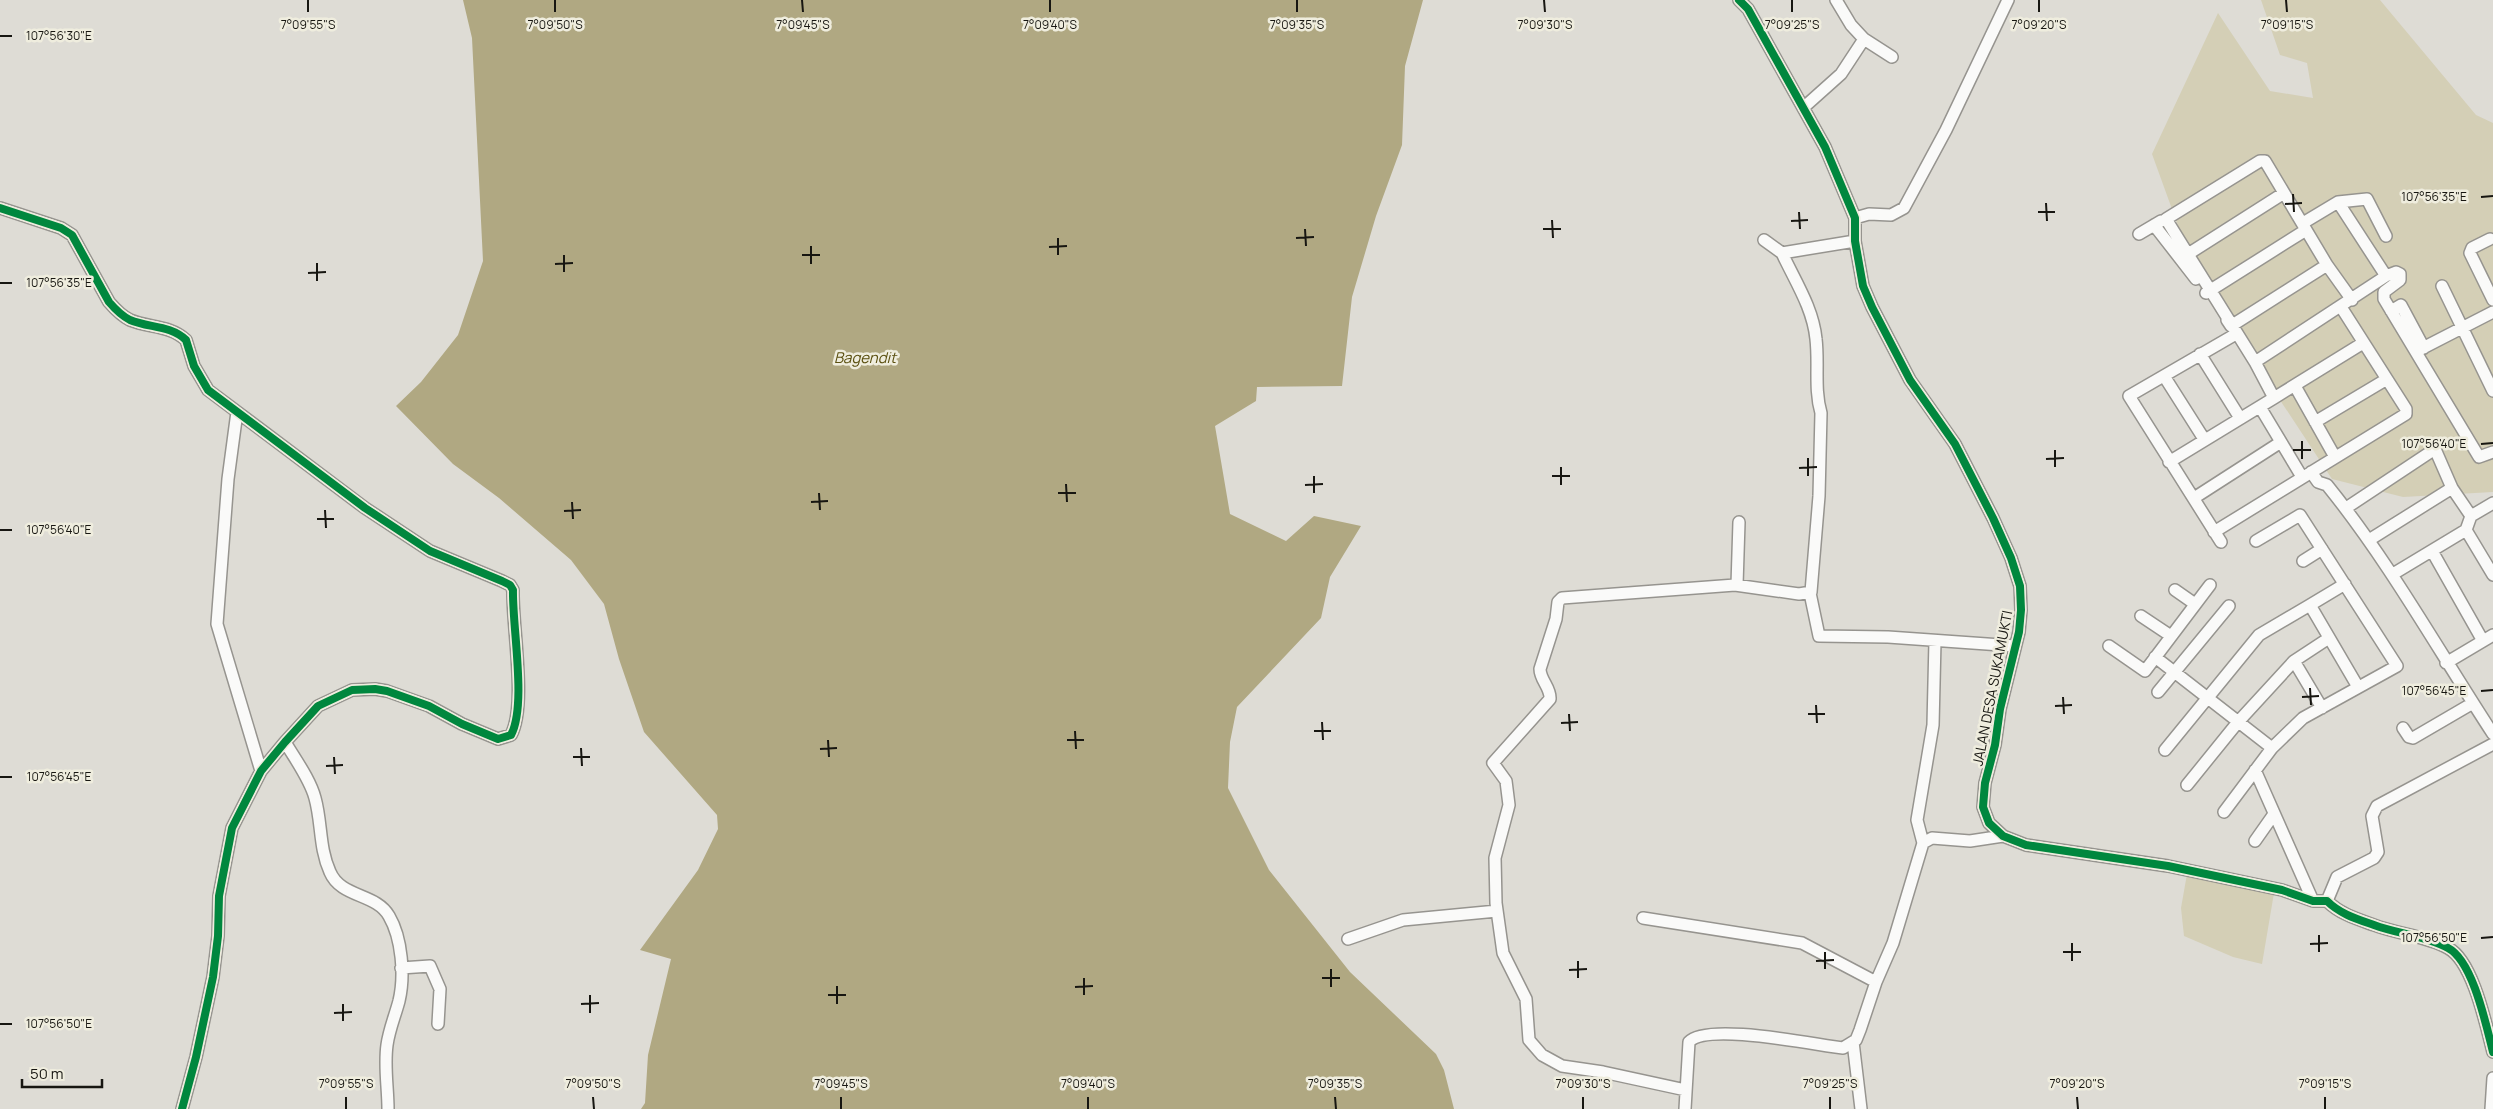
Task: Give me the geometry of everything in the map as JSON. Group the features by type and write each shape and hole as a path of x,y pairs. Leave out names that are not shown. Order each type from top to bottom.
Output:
{"street":[{"name":"JALAN DESA SUKAMUKTI","path":"1739,0 1748,10 1826,147 1855,218 1855,241 1863,286 1872,307 1910,380 1955,444 2011,558 2020,586 2021,610 1985,783 1984,807 1989,823 2003,836 2026,845 2185,870 2282,890 2313,902 2326,902"},
{"path":"1836,0 1851,25 1864,39 1892,57"},
{"path":"1855,218 1870,214 1891,215 1904,208 1946,130 2008,0"},
{"path":"1803,108 1841,74 1864,39"},
{"path":"2138,234 2166,219 2260,160 2265,161 2327,265 2352,300"},
{"path":"2184,257 2284,193"},
{"path":"2208,292 2338,202 2367,199 2386,236"},
{"path":"2338,202 2386,276"},
{"path":"0,208 61,228 72,235 109,302 116,310 130,320 174,330 181,335 186,340 200,380 208,390 365,508 430,551 502,581 513,590 517,646 517,710 516,726 511,735 498,739 462,724 429,706 387,691 375,689 352,690 318,706 261,771 232,828 220,896 213,976 196,1057 182,1109"},
{"path":"2166,219 2184,257"},
{"path":"2154,225 2184,257 2255,362 2274,398"},
{"path":"2490,239 2472,248 2470,253 2493,300"},
{"path":"1764,240 1782,253 1806,299 1816,338 1817,402 1821,413 1819,496 1810,593 1819,636 2014,646"},
{"path":"1782,253 1855,241"},
{"path":"2221,542 2128,396 2200,354 2327,265"},
{"path":"2255,362 2386,276 2396,272 2400,280 2383,295 2391,311 2401,305 2420,349 2479,457 2493,452"},
{"path":"2442,286 2493,391"},
{"path":"2214,532 2406,414 2406,409 2341,307"},
{"path":"2420,349 2493,312"},
{"path":"2170,462 2204,439 2295,386 2363,343"},
{"path":"2200,354 2240,418"},
{"path":"2164,376 2204,439"},
{"path":"2315,422 2387,380"},
{"path":"2295,386 2335,457"},
{"path":"2260,407 2281,442 2311,472 2318,482 2328,484 2369,540 2393,574 2446,663 2493,734"},
{"path":"237,412 227,486 217,624 261,771"},
{"path":"2194,498 2281,442"},
{"path":"2346,508 2435,449 2452,488 2471,516"},
{"path":"2369,540 2452,488"},
{"path":"2393,574 2466,530 2471,516 2493,502"},
{"path":"2224,812 2272,748 2303,718 2397,666 2300,515 2256,541"},
{"path":"1737,585 1739,522"},
{"path":"2466,530 2493,575"},
{"path":"2302,561 2322,549"},
{"path":"2432,551 2488,638 2446,663"},
{"path":"2165,750 2259,635 2345,584"},
{"path":"1686,1090 1603,1072 1562,1066 1542,1055 1529,1040 1526,999 1503,953 1497,911 1495,858 1509,805 1506,781 1493,762 1550,696 1541,677 1540,669 1556,619 1558,602 1562,598 1737,585 1799,594 1810,593"},
{"path":"2109,646 2145,671 2210,585"},
{"path":"2175,590 2195,604"},
{"path":"2310,605 2358,687"},
{"path":"2158,692 2229,606"},
{"path":"2141,616 2171,636"},
{"path":"2187,785 2238,722 2294,662 2329,638"},
{"path":"1685,1109 1689,1042 1695,1037 1729,1033 1775,1037 1843,1048 1853,1042 1860,1030 1876,982 1893,943 1923,843 1917,820 1934,726 1936,641"},
{"path":"2155,657 2272,748"},
{"path":"2294,662 2322,708"},
{"path":"2404,728 2409,737 2413,738 2473,703"},
{"path":"285,742 315,798 322,852 330,874 341,887 381,905 389,916 396,933 401,968 400,998 387,1045 388,1109"},
{"path":"2493,744 2377,806 2372,816 2378,852 2374,858 2337,877 2326,902 2336,911 2448,948 2460,958 2484,1014 2493,1052"},
{"path":"2255,770 2313,902"},
{"path":"2255,840 2274,814"},
{"path":"1923,843 1932,838 1970,840 2003,836"},
{"path":"1348,939 1403,920 1497,911"},
{"path":"1643,918 1802,944 1876,982"},
{"path":"401,968 430,966 440,989 438,1024"},
{"path":"1853,1042 1861,1109"},
{"path":"2491,1109 2493,1078"}],"shaded area":[{"path":"2261,0 2380,0 2476,115 2493,123 2493,492 2403,497 2332,479 2255,362 2239,345 2201,289 2152,154 2218,13 2270,91 2313,98 2307,63 2280,55"},
{"path":"2187,874 2274,893 2262,964 2233,957 2184,936 2181,908"}],"water":[{"name":"Bagendit","path":"463,0 1423,0 1405,66 1402,145 1376,216 1352,297 1342,386 1257,387 1256,401 1215,426 1230,514 1286,541 1314,516 1361,526 1330,577 1321,618 1237,707 1230,742 1228,788 1269,870 1350,972 1436,1054 1444,1070 1454,1109 641,1109 645,1103 648,1055 671,959 640,950 698,870 718,829 717,815 644,732 619,659 604,604 571,560 499,498 453,464 396,406 421,382 458,335 483,261 472,38"}],"cycle path":[{"path":"1739,0 1748,9 1825,147 1855,218 1855,241 1863,286 1872,307 1910,380 1955,444 1993,518 2011,558 2020,586 2021,610 2019,632 2000,709 1995,745 1985,783 1983,807 1989,823 2003,836 2026,845 2168,866 2282,890 2313,901 2327,901 2343,913 2355,918 2448,948 2457,955 2465,966 2477,995 2493,1052"},
{"path":"0,208 61,228 72,235 109,302 119,312 137,323 166,329 180,335 186,340 194,366 208,390 365,508 430,551 502,581 510,585 513,590 518,665 518,705 516,722 511,735 498,739 462,724 429,706 387,691 375,689 352,690 318,706 261,771 232,828 219,896 218,936 213,977 196,1057 182,1109"}]}
